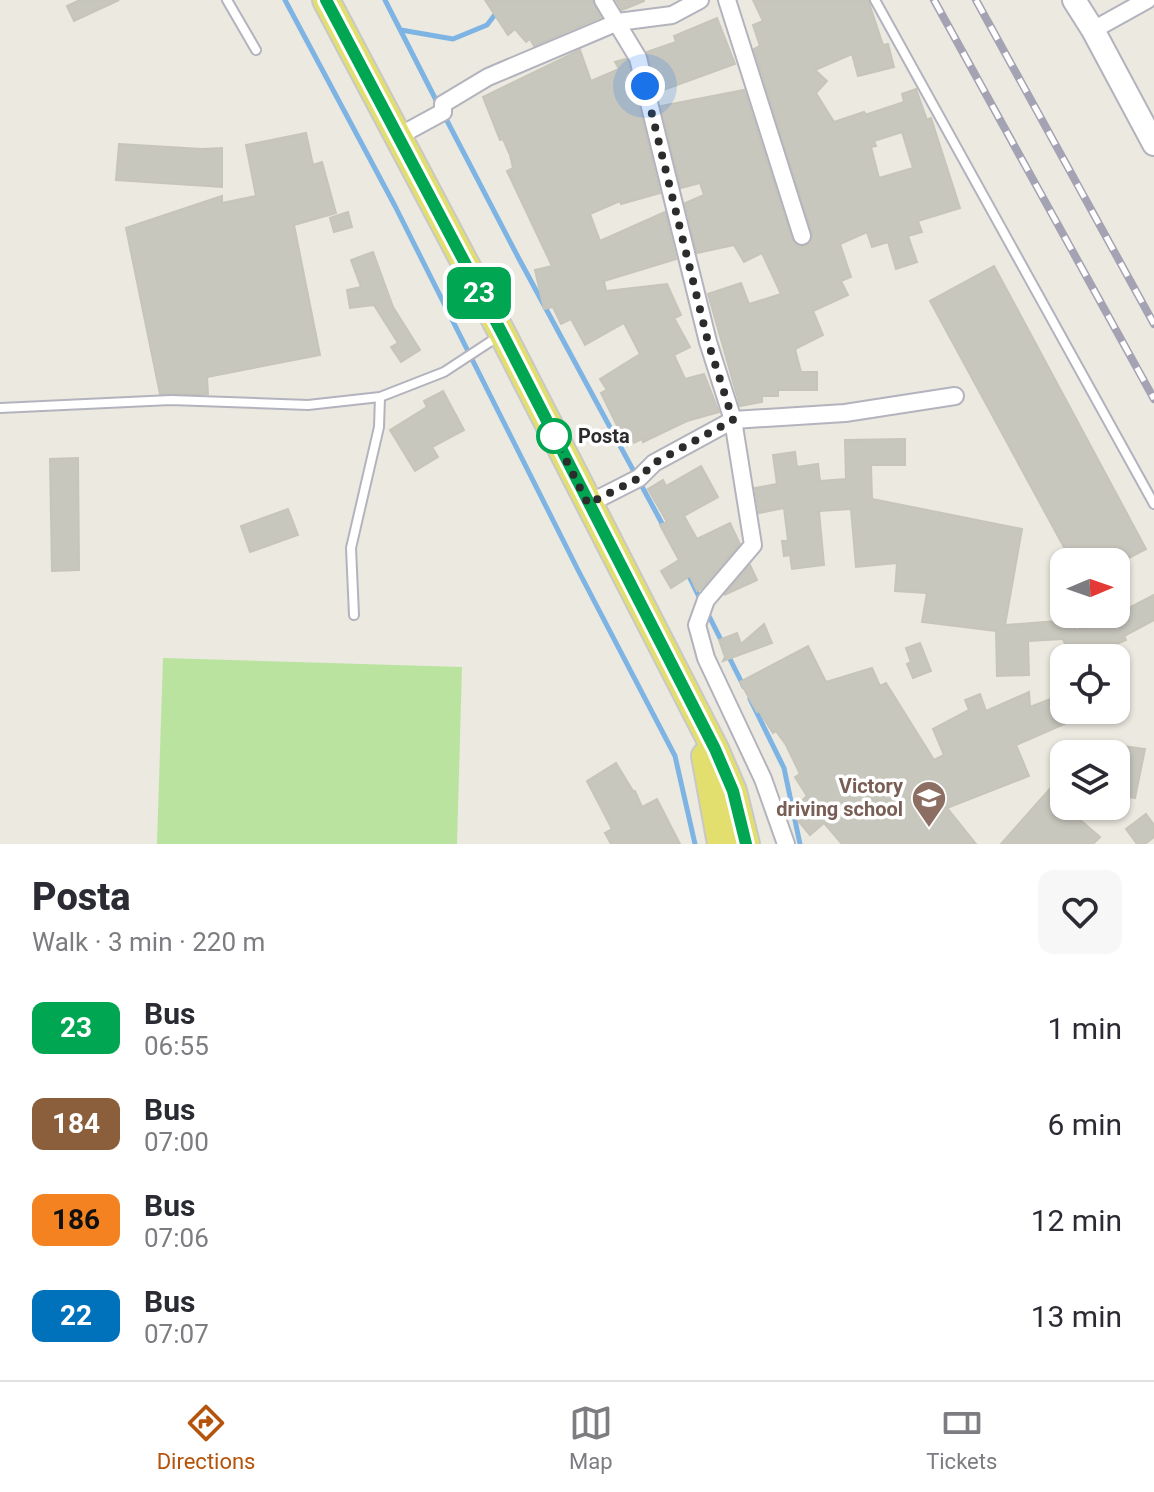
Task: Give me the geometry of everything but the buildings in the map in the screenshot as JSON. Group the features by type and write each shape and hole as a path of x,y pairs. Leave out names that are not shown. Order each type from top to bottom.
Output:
{"main road":[{"path":"326,0 502,333 715,749 733,791 746,844"},
{"path":"688,695 710,778 721,844"}],"street":[{"path":"603,0 638,58 708,342 733,420 753,545 706,600 697,625 706,658 763,779 786,844"},
{"path":"397,137 443,112 443,104 488,77 618,22 672,15 700,0"},
{"path":"727,0 802,236"},
{"path":"1074,0 1154,144"},
{"path":"1093,30 1147,0"},
{"path":"588,504 639,478 654,463 733,420 845,413 955,396"},
{"path":"733,791 763,779"}],"lane":[{"path":"227,0 256,50"},
{"path":"875,0 1154,504"},
{"path":"0,408 171,400 308,405 380,397 444,372 502,333"},
{"path":"354,615 351,548 379,427 380,397"}],"green space":[{"path":"163,658 462,667 457,844 157,844"}],"waterway":[{"path":"285,0 395,206 675,756 695,844"},
{"path":"385,0 439,106"},
{"path":"401,30 453,39 487,25 497,12"},
{"path":"444,115 665,529"},
{"path":"686,570 701,601"},
{"path":"706,610 723,644"},
{"path":"727,653 744,687"},
{"path":"750,699 784,768 800,844"}],"railway":[{"path":"934,0 1154,399"},
{"path":"976,0 1154,324"}],"bus line":[{"name":"23","path":"326,0 502,333 715,749 733,791 746,844"}],"place":[{"name":"Posta","path":"554,436"},
{"name":"Victory driving school","path":"929,829"}],"route":[{"path":"554,436 588,504 639,478 654,463 733,420 708,342 645,86"}]}
